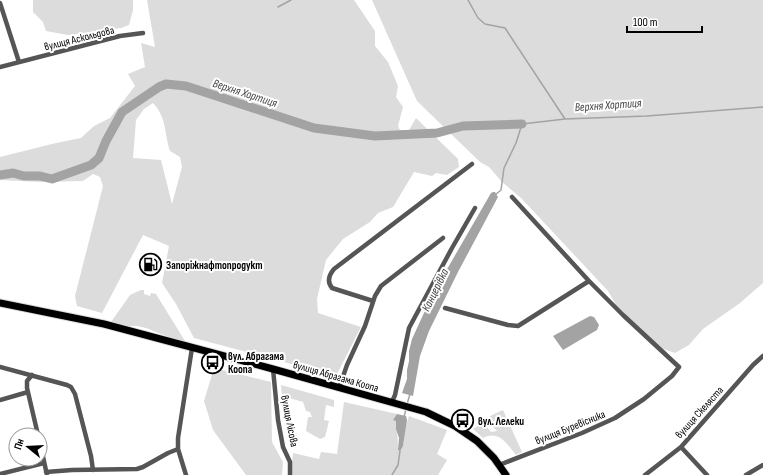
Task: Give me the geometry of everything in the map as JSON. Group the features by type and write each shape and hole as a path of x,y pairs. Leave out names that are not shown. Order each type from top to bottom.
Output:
{"main road":[{"name":"вулиця Абрагама Коопа","path":"0,303 104,324 426,412 455,426 478,441 499,464 506,475"}],"street":[{"path":"0,3 19,62"},
{"name":"вулиця Аскольдова","path":"0,67 120,36 144,34"},
{"path":"373,301 332,288 329,284 329,276 334,268 472,164"},
{"path":"445,308 518,326 589,281 512,196"},
{"path":"392,402 395,395 409,328 475,208"},
{"path":"339,388 347,365 365,326 373,301 382,286 443,238"},
{"name":"вулиця Буревісника","path":"499,464 582,434 615,418 644,399 672,376 679,367 589,281"},
{"path":"186,475 178,449 178,438 192,348"},
{"name":"вулиця Скеляста","path":"645,475 681,447 753,365 763,356"},
{"path":"0,367 67,385 74,390 91,456 92,470"},
{"name":"вулиця Лісова","path":"273,369 278,420 283,447 290,462 290,475"},
{"path":"32,375 26,384 36,427"},
{"path":"0,400 28,392"},
{"path":"681,447 707,475"},
{"path":"47,474 72,470 137,469 178,449"},
{"path":"746,475 763,465"},
{"path":"0,474 28,467"}],"shaded area":[{"path":"33,0 133,0 133,10 129,25 121,28 68,35 46,31 43,22 33,12"},
{"path":"147,0 354,0 375,31 375,46 388,62 398,86 396,97 403,107 398,126 400,130 409,130 416,118 458,159 459,167 447,175 436,173 432,176 414,172 393,207 378,213 370,222 343,239 326,260 317,299 318,313 361,327 336,376 194,338 176,304 162,283 169,246 143,235 102,313 77,306 75,296 103,186 100,177 93,174 83,181 41,182 0,180 0,157 81,138 94,126 110,118 135,86 128,74 145,67 141,43 155,47","holes":["153,103 158,109 163,120 170,151 180,157 182,167 172,204 161,160 133,158 136,120 144,109"]},
{"path":"372,0 763,0 763,283 740,303 703,329 689,345 675,353 658,347 616,305 608,291 522,199 502,182 489,167 480,162 417,101"},
{"path":"495,192 498,197 458,272 429,331 420,356 413,396 402,393 407,379 409,351 412,339 430,300 443,284 446,271 491,193"},
{"path":"144,290 144,294 150,296 151,293 156,294 185,341 174,339 146,328 111,322 130,295"},
{"path":"590,316 594,317 599,325 597,330 563,350 553,336"},
{"path":"214,368 271,382 272,442 283,462 282,475 246,475 213,430 204,401"},
{"path":"281,385 334,400 334,407 326,405 324,420 329,421 325,437 320,439 306,431 308,417 312,417 310,412 306,411 303,402 282,396"},
{"path":"344,402 397,414 398,449 403,446 409,416 447,430 437,454 447,460 438,475 291,475 293,453 319,459 321,452 337,454"},
{"path":"503,410 522,452 516,455 502,439 494,436 483,438 473,429 479,425 486,426 491,432 497,431 491,425 488,418"},
{"path":"397,414 406,416 407,420 403,446 400,451 398,450 399,438 396,429 396,421 393,420"}],"waterway":[{"name":"Верхня Хортиця","path":"278,7 291,0"},
{"name":"Верхня Хортиця","path":"468,0 478,18 485,24 505,28 565,119 647,116 763,107"},
{"name":"Верхня Хортиця","path":"0,175 13,173 24,176 40,176 52,179 91,165 99,158 106,141 122,112 159,87 166,84 186,86 314,128 375,136 437,133 463,126 522,124"},
{"name":"Канцерівка","path":"495,195 501,190 504,168 516,143 522,124 565,119"},
{"name":"Канцерівка","path":"407,404 410,394"},
{"name":"Канцерівка","path":"404,417 406,409"},
{"name":"Канцерівка","path":"392,475 398,465 400,451"}],"place":[{"name":"Запоріжнафтопродукт","path":"150,265"},
{"name":"вул. Абрагама Коопа","path":"212,362"},
{"name":"вул. Лелеки","path":"463,421"}]}
